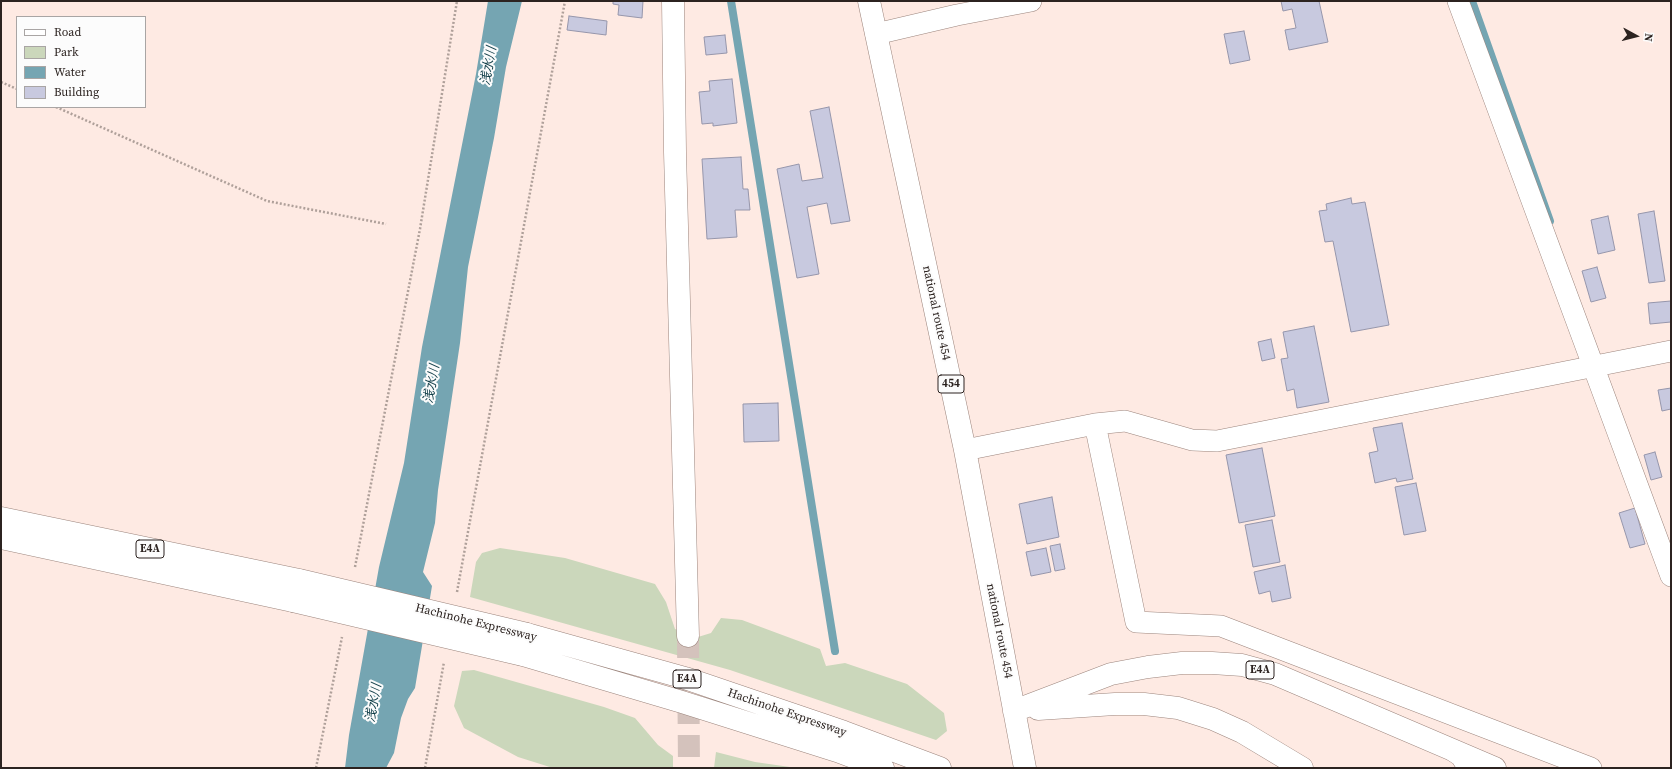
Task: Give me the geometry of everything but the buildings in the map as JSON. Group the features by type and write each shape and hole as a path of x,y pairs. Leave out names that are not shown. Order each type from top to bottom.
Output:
{"main road":[{"path":"673,1 675,152 688,636"},
{"name":"national route 454","path":"869,1 965,450 1025,768"},
{"name":"Hachinohe Expressway","path":"1,518 299,580 528,634 685,678 841,741 883,768"},
{"name":"Hachinohe Expressway","path":"1,538 293,601 523,655 682,702 841,741 940,768"},
{"name":"E4A","path":"1014,711 1112,674 1148,667 1182,663 1242,665 1276,674 1495,768"},
{"path":"1014,711 1115,704 1144,704 1178,708 1213,719 1242,732 1302,768"}],"street":[{"path":"876,34 957,15 1031,1"},
{"path":"1458,1 1671,576"},
{"path":"965,450 1095,424 1125,421 1192,440 1216,441 1671,351"},
{"path":"1095,424 1136,622 1221,626 1591,768"}],"lane":[{"path":"1430,740 1457,760 1462,768"}],"path":[{"path":"354,573 420,229 457,1"},
{"path":"457,593 565,1"},
{"path":"1,82 16,90"},
{"path":"58,108 267,201 386,224"},
{"path":"316,768 342,635"},
{"path":"425,768 446,655"}],"green space":[{"path":"500,548 565,558 655,584 666,602 675,629 698,637 711,633 721,618 742,620 820,649 826,666 845,663 907,684 944,713 947,731 936,740 730,670 470,597 476,562 482,553"},
{"path":"474,670 604,707 635,718 658,745 673,756 673,768 553,768 518,757 464,728 454,706 462,671"},
{"path":"716,752 755,762 797,768 714,768"}],"water":[{"name":"浅水川","path":"488,1 522,1 506,67 494,138 468,267 460,343 438,490 435,523 423,572 432,586 415,688 408,699 401,718 394,753 386,768 345,768 349,735 379,567 404,463 422,347 476,74"}],"waterway":[{"path":"731,1 835,651"},
{"path":"1472,1 1550,221"}],"tunnel":[{"path":"688,636 689,768"}]}
